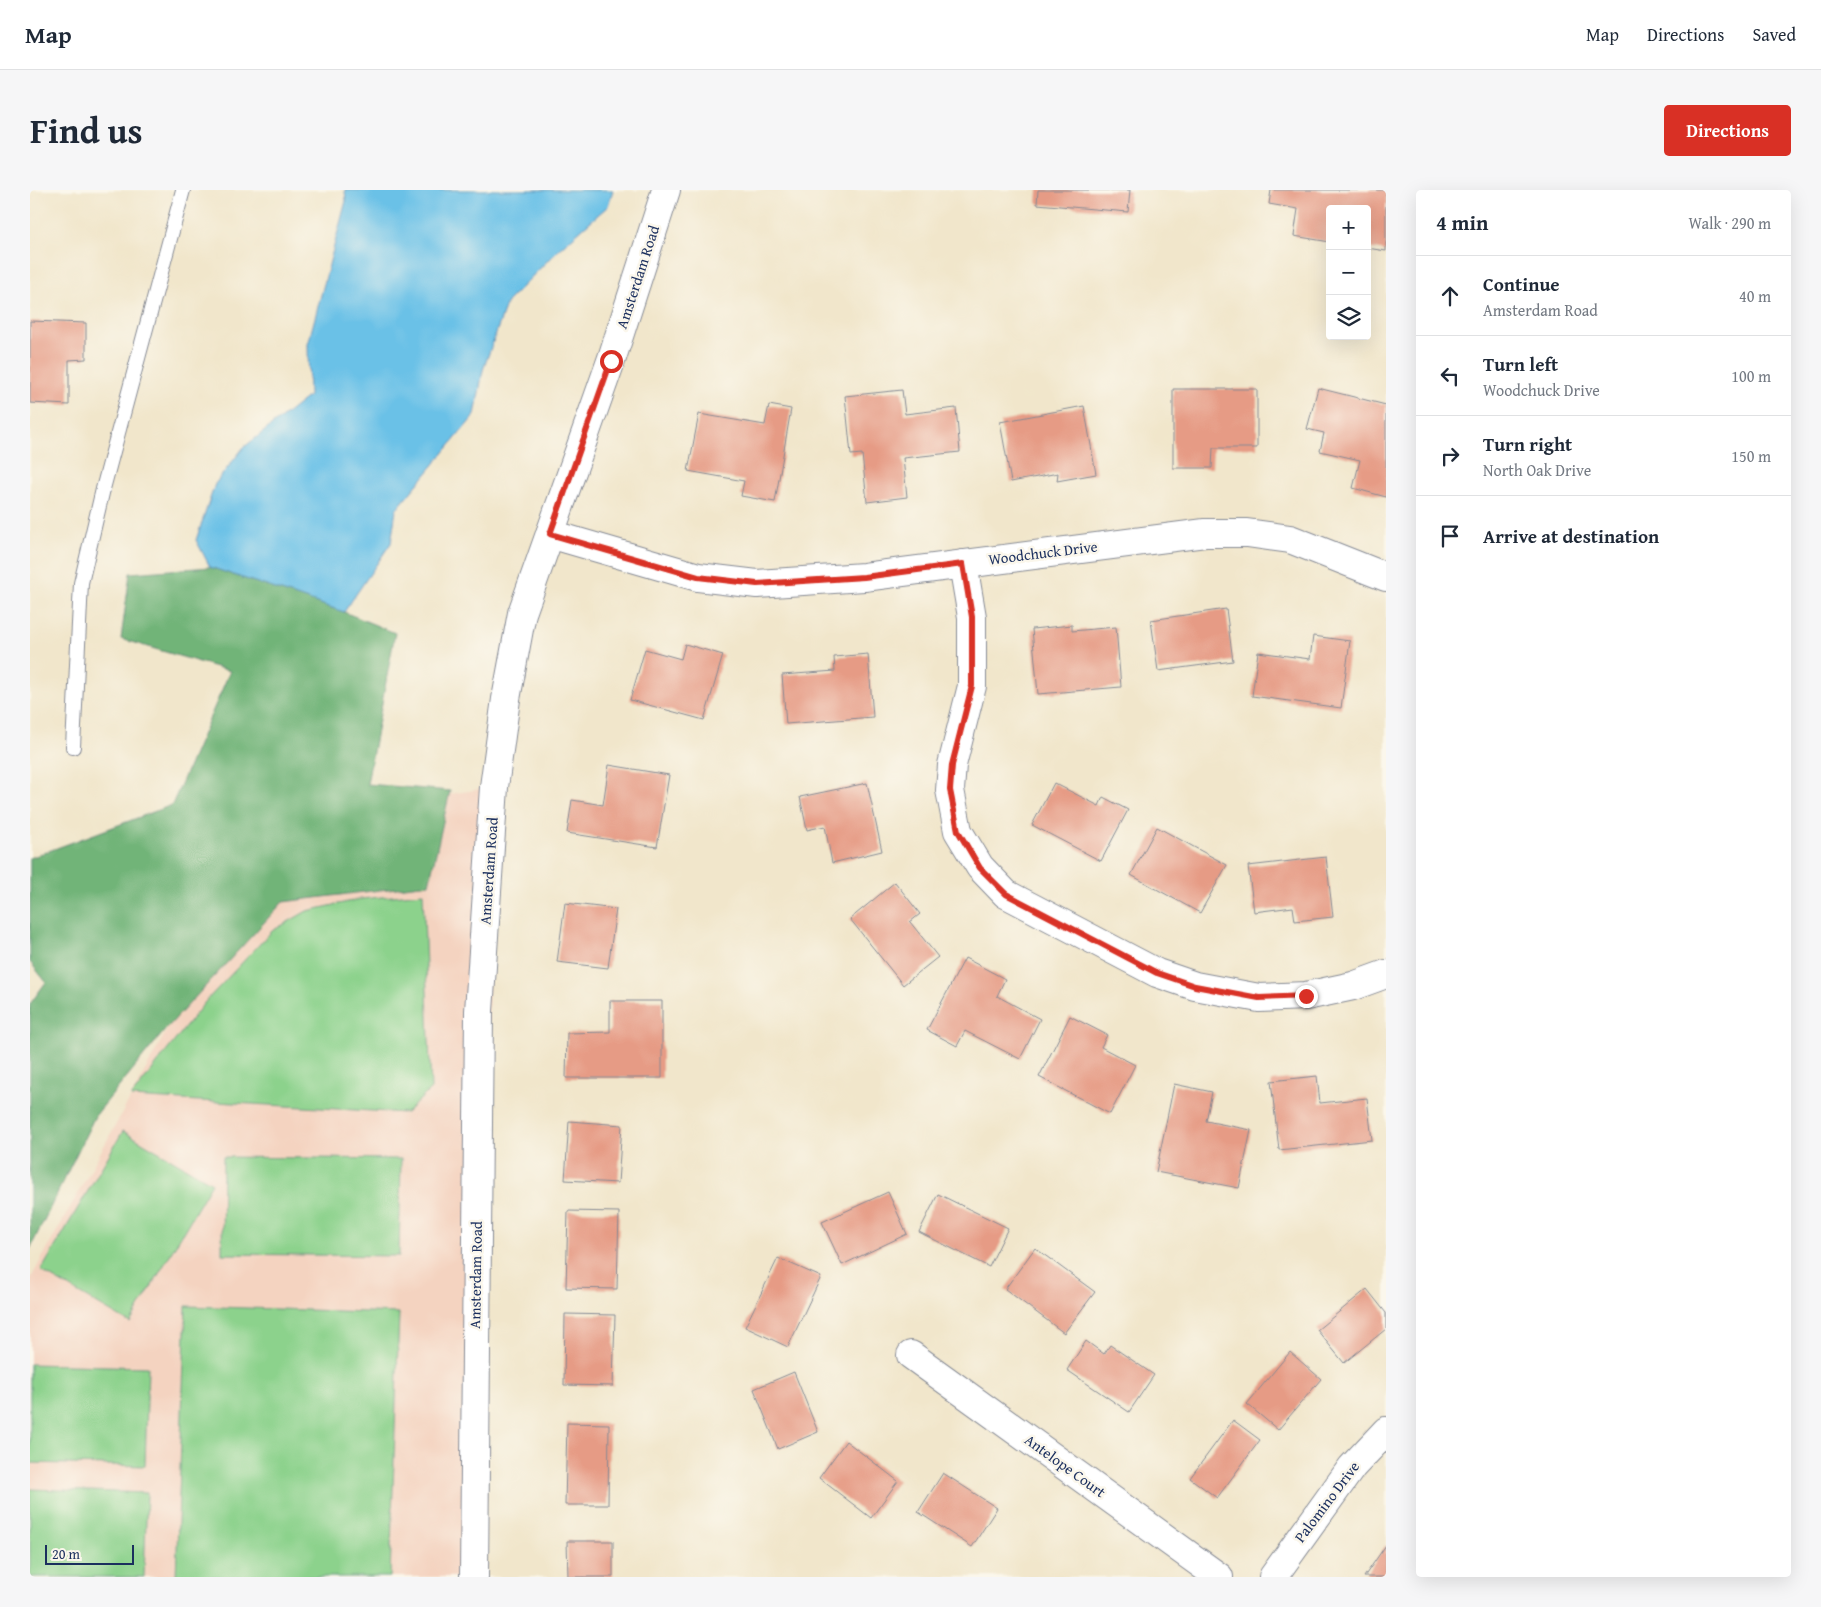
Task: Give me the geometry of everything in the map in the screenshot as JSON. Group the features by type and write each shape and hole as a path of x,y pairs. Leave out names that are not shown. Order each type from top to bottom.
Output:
{"street":[{"name":"Amsterdam Road","path":"474,1577 479,1011 494,796 506,699 522,613 611,361 666,190"},
{"name":"Woodchuck Drive","path":"550,534 698,577 757,584 864,577 1205,533 1247,533 1290,539 1386,577"},
{"path":"963,564 972,617 972,686 952,765 950,790 958,831 980,868 1006,894 1157,973 1195,986 1259,998 1306,996 1353,986 1386,974"},
{"name":"Antelope Court","path":"911,1355 1219,1577"},
{"name":"Palomino Drive","path":"1273,1577 1352,1467 1386,1431"}],"lane":[{"path":"72,747 81,583 103,489 183,190"}],"shaded area":[{"path":"494,787 474,1577 30,1577 30,1280 131,1097 279,821"}],"green space":[{"path":"210,567 344,612 395,633 367,784 450,791 429,884 283,902 166,1029 95,1116 30,1249 30,1004 46,982 30,962 30,858 172,805 230,671 121,639 130,573"},
{"path":"423,893 431,1089 406,1113 131,1097 205,1002 272,931 307,911 361,899"},
{"path":"123,1131 212,1183 130,1323 41,1271"},
{"path":"223,1157 401,1159 399,1256 222,1254"},
{"path":"186,1306 399,1313 390,1577 176,1577"},
{"path":"30,1364 148,1367 145,1466 30,1463"},
{"path":"30,1489 147,1493 144,1577 30,1577"}],"water":[{"path":"345,190 613,190 608,206 559,249 507,302 483,370 475,415 396,510 391,543 344,612 210,567 196,540 215,484 243,448 309,396 308,344 346,201"}],"building":[{"path":"1038,190 1130,190 1128,212 1037,204"},
{"path":"1271,190 1386,190 1386,251 1371,249 1371,205 1326,205 1326,241 1294,236 1298,209 1269,204"},
{"path":"30,321 86,323 86,359 69,360 69,405 30,403"},
{"path":"1318,388 1386,405 1386,497 1353,488 1360,460 1320,451 1324,433 1307,429"},
{"path":"1173,389 1257,389 1257,448 1213,448 1212,468 1173,468"},
{"path":"902,390 905,414 956,408 960,452 903,458 907,497 867,502 862,454 851,455 845,396"},
{"path":"769,405 791,409 775,502 741,496 744,481 688,471 699,414 765,425"},
{"path":"1084,406 1096,474 1057,481 1058,473 1011,482 1000,422"},
{"path":"1226,609 1233,661 1158,671 1151,620"},
{"path":"1072,625 1072,631 1116,627 1121,687 1038,694 1032,629"},
{"path":"1313,636 1350,641 1341,708 1252,696 1258,652 1310,659"},
{"path":"685,644 723,655 704,720 630,700 645,649 681,659"},
{"path":"868,654 873,717 786,724 782,675 835,671 834,657"},
{"path":"609,765 669,775 657,847 567,833 572,800 603,805"},
{"path":"867,783 882,851 832,863 825,826 807,830 800,797"},
{"path":"1054,783 1099,806 1103,797 1128,810 1101,861 1032,825"},
{"path":"1157,827 1227,865 1200,913 1131,875"},
{"path":"1326,857 1333,917 1295,921 1293,907 1254,912 1248,866"},
{"path":"895,882 920,914 910,922 938,957 903,985 850,919"},
{"path":"565,903 616,909 608,968 557,962"},
{"path":"965,958 1005,979 997,996 1040,1019 1020,1059 965,1031 957,1046 927,1030"},
{"path":"610,1001 662,1001 662,1078 566,1078 567,1033 610,1032"},
{"path":"1070,1016 1107,1035 1101,1047 1135,1065 1110,1114 1039,1077"},
{"path":"1317,1076 1320,1103 1367,1098 1372,1140 1279,1150 1271,1081"},
{"path":"1174,1084 1212,1092 1206,1121 1251,1130 1239,1188 1156,1172"},
{"path":"569,1121 622,1125 618,1183 565,1180"},
{"path":"888,1192 907,1234 842,1265 822,1222"},
{"path":"938,1194 1008,1228 989,1267 919,1232"},
{"path":"568,1211 619,1212 617,1289 566,1288"},
{"path":"1035,1248 1095,1292 1064,1333 1005,1289"},
{"path":"778,1258 821,1277 788,1347 745,1327"},
{"path":"1367,1289 1386,1313 1386,1329 1344,1363 1317,1330"},
{"path":"565,1314 615,1315 613,1386 564,1385"},
{"path":"1086,1341 1104,1354 1110,1345 1154,1375 1129,1412 1067,1370"},
{"path":"1290,1352 1321,1379 1278,1430 1247,1404"},
{"path":"794,1372 818,1432 778,1449 754,1389"},
{"path":"1233,1420 1260,1440 1217,1498 1190,1478"},
{"path":"567,1423 609,1424 608,1505 565,1505"},
{"path":"846,1441 898,1481 871,1518 819,1478"},
{"path":"943,1473 997,1508 972,1547 918,1512"},
{"path":"567,1541 613,1541 613,1577 568,1577"},
{"path":"1386,1545 1386,1577 1364,1577"}],"route":[{"path":"611,361 550,534 698,577 757,584 864,577 963,564 972,617 972,686 952,765 950,790 958,831 980,868 1006,894 1157,973 1195,986 1259,998 1306,996"}]}
